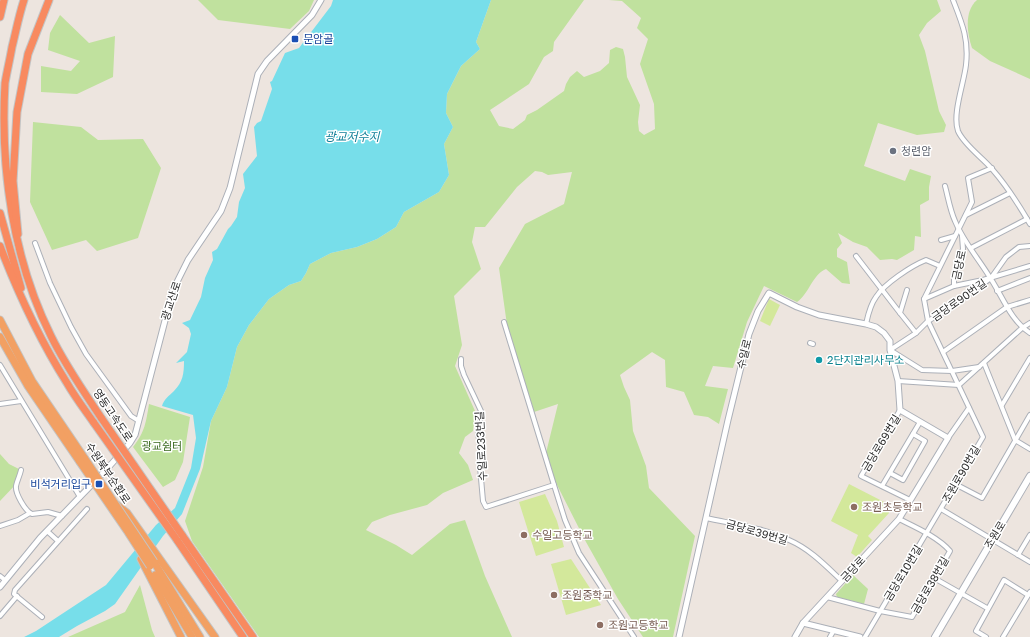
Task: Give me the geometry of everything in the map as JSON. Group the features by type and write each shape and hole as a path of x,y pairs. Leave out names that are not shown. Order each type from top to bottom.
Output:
{"highway":[{"path":"0,17 4,0"},
{"name":"영동고속도로","path":"24,0 5,82 2,107 3,169 10,220 28,282 51,336 75,379 243,637"},
{"name":"영동고속도로","path":"19,252 13,181 17,112 28,54 49,0"},
{"name":"영동고속도로","path":"0,213 20,285 43,342"},
{"name":"영동고속도로","path":"0,246 15,285 43,342 67,383 94,423 253,637"},
{"name":"수원북부순환로","path":"0,320 32,381 128,532 152,564 200,637"},
{"name":"수원북부순환로","path":"0,337 28,386 117,505 152,564 192,637"},
{"path":"152,564 181,637"},
{"path":"152,564 215,637"}],"main road":[{"name":"조원로","path":"934,637 1030,476"}],"street":[{"name":"광교산로","path":"0,587 47,531 130,443 135,435 173,290 188,260 218,216 224,204 230,188 258,74 267,61 315,12 321,0"},
{"path":"953,0 965,30 967,48 966,65 956,119 958,130 963,139 992,168 1030,224"},
{"name":"금당로","path":"924,299 972,202 968,178 992,168"},
{"path":"945,186 955,221 962,235 991,278 1007,307 1022,328 1030,333"},
{"path":"966,215 1010,193"},
{"path":"971,248 1027,219"},
{"path":"941,240 956,235"},
{"name":"금당로","path":"924,299 954,286 954,275 963,249 962,235"},
{"path":"35,243 61,306 86,354 131,416 139,421"},
{"name":"금당로90번길","path":"890,350 916,333 928,321 947,310 991,278 1002,262 1019,246 1030,246"},
{"path":"856,256 916,333"},
{"path":"866,324 872,304 882,289 914,265 926,260 940,266"},
{"name":"금당로90번길","path":"954,286 991,278 1030,266"},
{"path":"997,291 1030,278"},
{"path":"900,313 907,290"},
{"name":"수일로","path":"706,518 749,334 758,311 769,293 797,307 819,315 866,324"},
{"path":"924,299 928,321 969,408"},
{"path":"943,352 1007,307 1030,300"},
{"path":"504,322 565,520 579,553 598,585 634,637"},
{"path":"898,382 959,385 1022,328 1030,323"},
{"name":"금당로69번길","path":"866,324 876,327 884,333 890,341 890,350 898,382 900,410 861,476 882,486 920,422"},
{"path":"1022,328 1030,330"},
{"path":"890,350 922,370 952,371 979,367"},
{"path":"1002,405 1030,358"},
{"name":"수일로233번길","path":"461,360 464,375 481,411 478,434 483,457 480,467 483,501 486,507 554,485"},
{"path":"984,363 1015,440 1030,449"},
{"path":"0,365 80,497"},
{"path":"0,404 22,401"},
{"name":"금당로","path":"795,637 803,623 899,519 948,438 969,408"},
{"name":"조원로90번길","path":"969,408 983,437 941,509 1030,562"},
{"name":"금당로69번길","path":"900,410 948,438"},
{"path":"955,484 982,498 1030,415"},
{"name":"금당로69번길","path":"890,473 903,480 925,441 913,434"},
{"path":"21,470 16,486 17,492 25,508 30,513 36,514 48,512 62,516"},
{"path":"882,486 910,500"},
{"path":"42,617 16,596 14,592 87,508"},
{"name":"금당로10번길","path":"865,637 941,509"},
{"path":"0,526 18,520 30,513"},
{"path":"679,637 706,518"},
{"name":"금당로39번길","path":"706,518 769,533 789,540 812,554 842,581"},
{"name":"금당로38번길","path":"827,597 880,611 912,617 950,551 947,547 899,519"},
{"path":"47,531 58,541"},
{"path":"1018,555 1030,535"},
{"path":"0,576 6,580"},
{"path":"934,578 987,608"},
{"path":"986,637 976,631 987,608 1004,580 1029,594 1003,637"},
{"path":"0,616 16,596"},
{"path":"803,623 860,637"},
{"path":"830,637 834,630"}],"green space":[{"path":"198,0 314,0 309,11 290,29 218,20"},
{"path":"491,0 584,0 554,42 553,51 544,57 529,84 490,110 499,126 513,129 525,120 527,115 537,110 564,91 570,77 577,71 584,77 600,71 609,63 610,50 616,47 623,49 627,77 640,105 638,122 639,131 644,135 655,129 654,104 640,64 648,39 637,28 641,18 622,1 609,0 937,0 941,11 927,23 919,35 925,51 939,111 946,125 944,132 917,135 878,123 864,166 905,181 910,169 931,176 929,200 920,205 921,237 915,236 914,250 897,260 880,260 867,247 853,242 838,233 842,243 837,249 837,257 847,262 850,284 842,283 826,269 817,276 805,294 797,302 764,286 747,322 733,368 713,366 705,386 728,389 719,424 708,417 694,415 684,392 666,387 665,360 652,352 620,375 630,400 633,431 646,466 649,488 695,536 673,637 643,637 618,599 586,542 554,479 546,453 558,404 534,412 507,325 499,268 525,224 564,204 572,172 548,175 535,171 517,187 485,227 475,227 472,242 481,269 454,296 462,345 455,366 475,411 473,431 465,437 459,453 468,465 473,480 443,493 427,505 390,515 372,522 366,530 412,555 450,524 465,520 485,576 512,637 259,637 192,541 185,521 203,467 211,421 227,387 237,347 249,325 269,299 289,285 301,281 310,264 331,253 357,247 377,239 396,227 404,212 439,192 449,175 444,144 453,127 446,113 447,94 461,66 480,49 476,42"},
{"path":"977,0 1030,0 1030,79 990,61 972,48 968,29 968,16"},
{"path":"60,15 89,43 115,36 113,77 77,94 41,92 41,66 71,71 80,61 48,50 50,33"},
{"path":"33,122 81,127 98,140 143,139 161,168 138,238 97,251 86,240 52,250 30,202"},
{"path":"769,299 780,305 770,326 760,321"},
{"name":"광교쉼터","path":"149,404 190,417 183,462 175,480 163,487 133,447 143,432"},
{"path":"0,454 9,464 19,469 17,483 0,501"},
{"path":"849,484 888,504 889,513 868,536 872,540 857,557 851,553 858,535 831,521"},
{"path":"545,494 557,521 564,547 536,556 519,502"},
{"path":"571,559 601,605 566,615 551,564"},
{"path":"853,575 868,589 864,604 837,597 836,594"},
{"path":"140,585 155,637 68,637 125,612"}],"water":[{"name":"광교저수지","path":"333,0 491,0 476,42 480,49 461,66 447,94 446,113 453,127 444,144 449,175 439,192 404,212 396,227 377,239 357,247 331,253 310,264 301,281 289,285 269,299 249,325 237,347 227,387 211,421 200,469 182,514 163,536 115,604 59,637 24,637 36,631 106,585 156,525 175,508 191,468 196,438 193,415 162,406 165,399 177,388 184,369 184,361 176,363 187,352 191,334 189,328 182,323 190,320 201,297 205,278 213,260 212,252 217,249 228,229 237,217 239,202 245,188 243,174 257,156 254,127 261,121 272,89 270,82 272,81 285,53 299,48 331,6"}],"place":[{"name":"문암골","path":"295,39"},
{"name":"청련암","path":"893,151"},
{"name":"2단지관리사무소","path":"819,360"},
{"name":"비석거리입구","path":"99,484"},
{"name":"조원초등학교","path":"854,507"},
{"name":"수일고등학교","path":"524,535"},
{"name":"조원중학교","path":"554,595"},
{"name":"조원고등학교","path":"600,625"}]}
